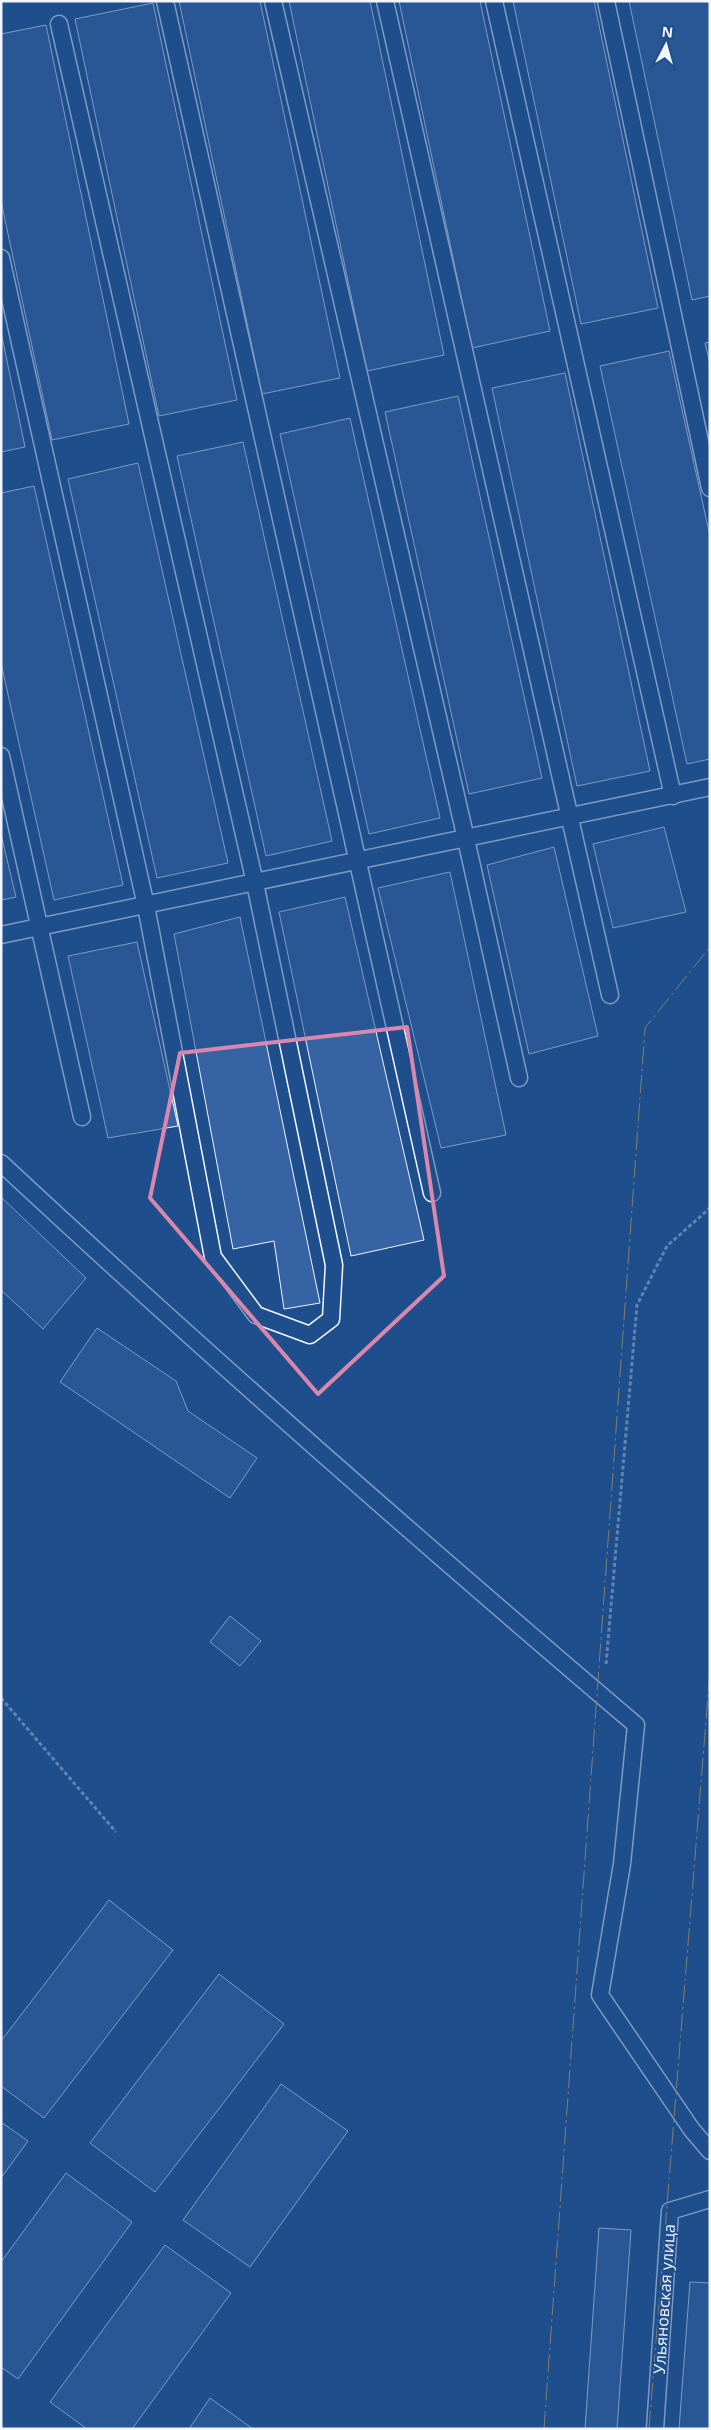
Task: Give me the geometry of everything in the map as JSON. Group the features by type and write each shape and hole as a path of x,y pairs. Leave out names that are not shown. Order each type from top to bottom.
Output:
{"lane":[{"path":"164,1 359,861 432,1193"},
{"path":"273,1 466,839 519,1078"},
{"path":"385,1 610,994"},
{"path":"494,1 673,796"},
{"path":"606,1 710,488"},
{"path":"1,258 146,906 213,1257 256,1315 310,1335 332,1319 334,1264 255,883 59,24"},
{"path":"1,756 82,1117"},
{"path":"1,935 710,787"},
{"path":"1,1163 125,1278 636,1725 622,1864 600,1995 692,2130 710,2151"},
{"name":"Ульяновская улица","path":"656,2429 670,2211 710,2199"}],"path":[{"path":"603,1697 637,1305 667,1246 710,1208"},
{"path":"1,1698 116,1832"}],"highlighted area":[{"path":"407,1027 444,1276 318,1394 150,1198 180,1053"}],"building":[{"path":"179,1 260,1 340,378 262,394"},
{"path":"289,1 370,1 444,355 367,371"},
{"path":"399,1 480,1 550,331 472,348"},
{"path":"513,1 594,1 658,308 581,324"},
{"path":"629,1 710,1 710,296 692,300"},
{"path":"153,3 237,400 159,416 75,19"},
{"path":"46,25 129,424 52,440 1,201 1,34"},
{"path":"1,332 25,447 1,452"},
{"path":"710,342 710,364 705,343"},
{"path":"669,351 710,536 710,759 687,764 600,366"},
{"path":"565,373 650,771 577,786 492,388"},
{"path":"458,396 542,778 469,794 385,412"},
{"path":"350,418 440,818 369,834 280,434"},
{"path":"243,442 332,841 266,856 177,456"},
{"path":"138,463 228,863 157,878 68,479"},
{"path":"34,486 123,885 54,900 1,663 1,493"},
{"path":"664,827 686,912 613,928 593,844"},
{"path":"1,834 16,897 1,900"},
{"path":"554,847 598,1036 529,1054 487,865"},
{"path":"450,872 506,1135 441,1148 378,888"},
{"path":"345,897 424,1240 351,1256 279,912"},
{"path":"240,917 320,1303 284,1309 274,1241 233,1249 174,934"},
{"path":"137,942 178,1126 108,1138 68,956"},
{"path":"1,1197 86,1278 43,1329 1,1290"},
{"path":"97,1328 176,1381 188,1411 257,1458 230,1498 60,1382"},
{"path":"230,1616 261,1641 240,1666 210,1642"},
{"path":"109,1900 173,1950 44,2118 1,2086 1,2041"},
{"path":"219,1974 284,2024 155,2192 90,2143"},
{"path":"281,2084 348,2131 250,2267 183,2220"},
{"path":"1,2122 28,2141 1,2178"},
{"path":"66,2173 132,2222 18,2379 1,2367 1,2262"},
{"path":"599,2228 631,2230 617,2429 585,2429"},
{"path":"165,2245 231,2293 132,2429 87,2429 50,2402"},
{"path":"690,2282 710,2283 710,2429 679,2429"},
{"path":"210,2398 253,2429 189,2429"}],"power":[{"path":"544,2429 645,1028 710,947"},
{"path":"649,2429 710,1671"}]}
